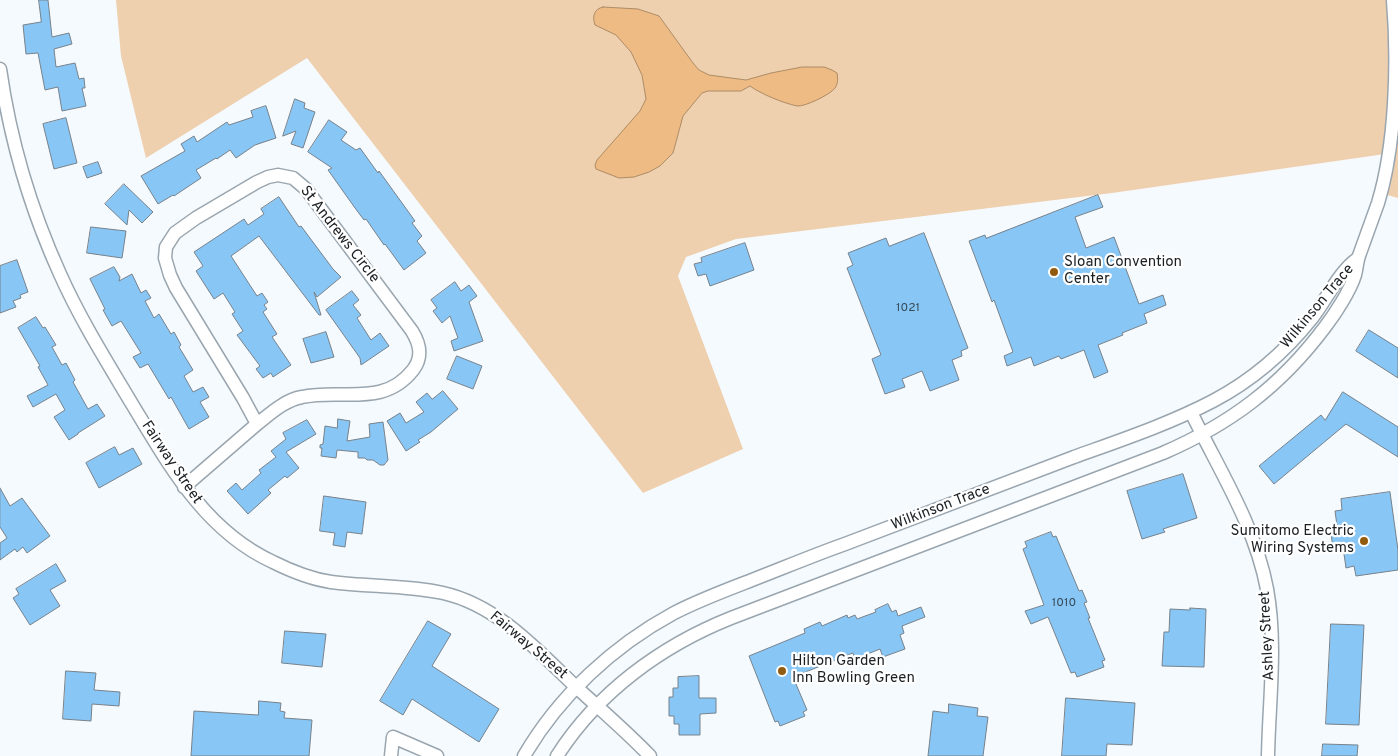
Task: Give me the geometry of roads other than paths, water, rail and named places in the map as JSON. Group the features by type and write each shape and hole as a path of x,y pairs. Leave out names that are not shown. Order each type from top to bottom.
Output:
{"street":[{"name":"Wilkinson Trace","path":"557,756 577,727 620,684 666,650 708,627 1163,453 1229,420 1275,383 1325,327 1342,300 1354,276 1378,202 1388,154 1396,67 1393,0"},
{"name":"Fairway Street","path":"0,69 6,109 27,184 61,277 103,355 150,434 184,487 215,522 241,543 270,561 299,573 330,582 429,591 460,598 487,611 537,650 650,756"},
{"name":"St Andrews Circle","path":"184,487 257,424 286,402 314,395 356,396 382,392 409,376 418,361 420,351 418,340 412,331 306,189 293,178 283,175 273,176 257,182 196,218 175,233 166,248 166,264 176,288 257,424"},
{"name":"Wilkinson Trace","path":"524,756 548,721 577,687 600,665 636,636 655,624 694,604 815,555 1191,412 1232,390 1283,350 1310,320 1348,266 1358,260"},
{"name":"Ashley Street","path":"1191,412 1246,521 1260,560 1267,589 1271,636 1268,756"},
{"path":"391,756 394,737 436,756"}],"place":[{"name":"Sloan Convention Center","path":"1054,272"},
{"name":"Sumitomo Electric Wiring Systems","path":"1364,541"},
{"name":"Hilton Garden Inn Bowling Green","path":"782,671"}]}
